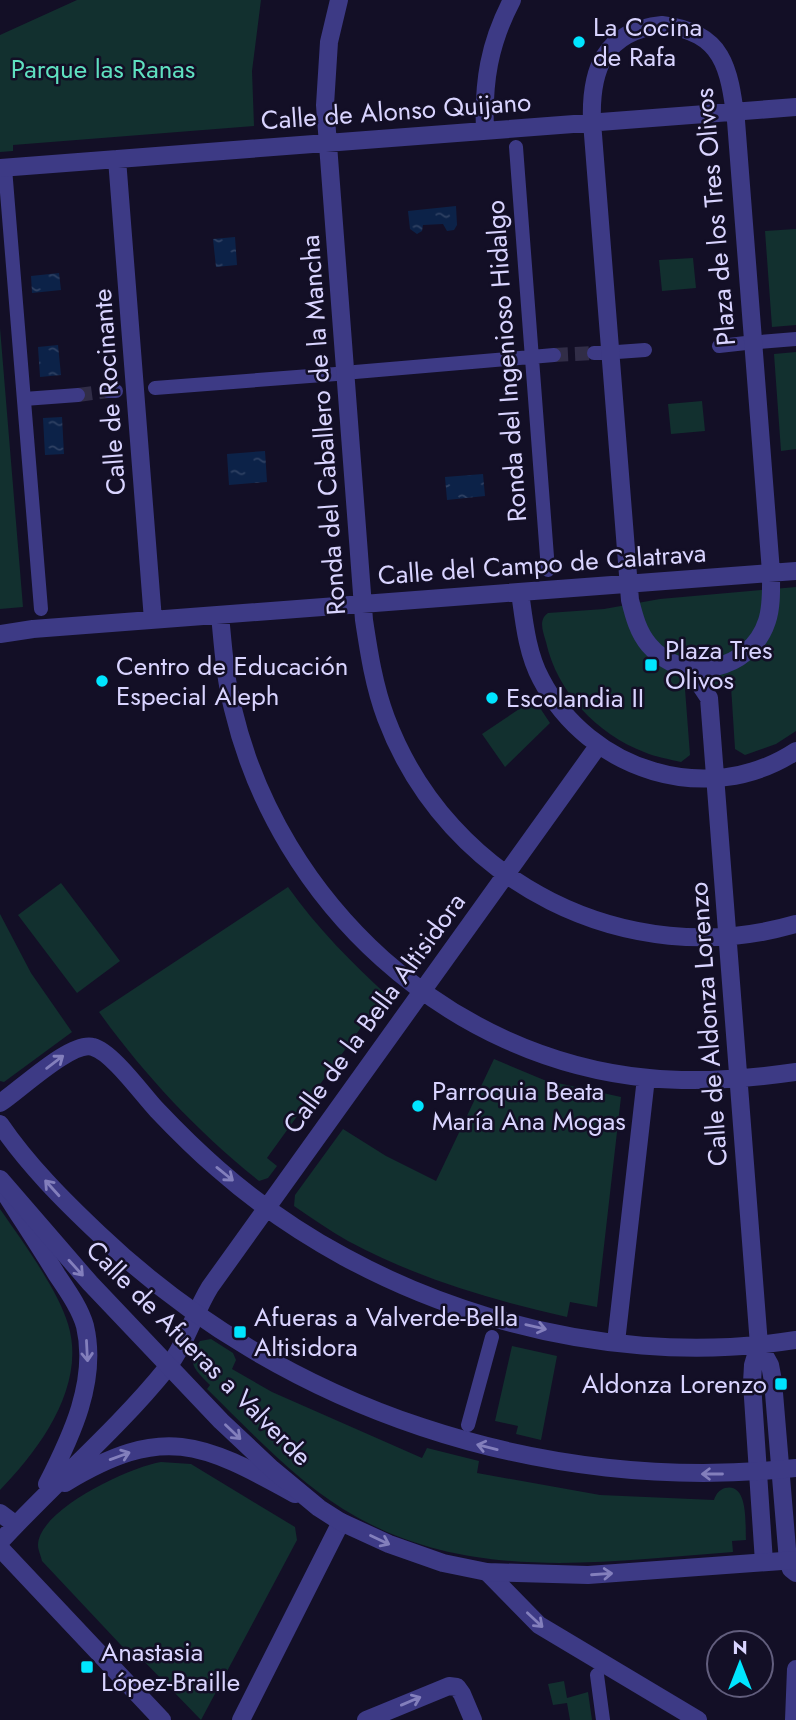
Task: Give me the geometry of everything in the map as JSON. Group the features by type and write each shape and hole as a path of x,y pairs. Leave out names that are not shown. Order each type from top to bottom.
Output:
{"street":[{"name":"Ronda del Caballero de la Mancha","path":"339,0 329,42 326,74 328,142 363,604 374,683 402,755 421,788 467,843 505,875 551,902 608,924 652,934 727,937 796,923"},
{"path":"485,131 484,85 499,24 512,0"},
{"name":"Plaza de los Tres Olivos","path":"646,26 678,26 694,32 710,43 722,57 735,111 771,572 770,608 766,623 749,649 725,666 702,669 670,662 649,645 638,627 629,600 592,122 596,71 611,47 626,34 646,26"},
{"name":"Calle de Alonso Quijano","path":"3,168 796,107"},
{"name":"Ronda del Ingenioso Hidalgo","path":"516,147 548,570"},
{"name":"Calle de Rocinante","path":"117,159 153,620"},
{"path":"3,168 41,609"},
{"path":"719,346 796,339"},
{"path":"604,353 645,350"},
{"path":"355,372 554,355"},
{"path":"155,388 336,374"},
{"path":"24,399 78,395"},
{"name":"Calle del Campo de Calatrava","path":"0,634 33,629 796,571"},
{"path":"520,592 530,651 541,678 563,713 598,746 622,761 679,778 715,779 762,768 796,751"},
{"path":"220,615 226,675 233,709 254,775 279,830 305,873 339,916 380,958 421,992 467,1020 519,1045 591,1068 646,1078 738,1080 796,1072"},
{"path":"709,698 725,666"},
{"name":"Calle de Aldonza Lorenzo","path":"689,668 709,698 759,1345 753,1364 752,1383 764,1562"},
{"name":"Calle de la Bella Altisidora","path":"38,1500 114,1426 169,1366 210,1287 598,746"},
{"path":"0,1102 68,1052 84,1045 93,1046 111,1058 192,1146 267,1208 351,1259 433,1297 522,1324 616,1342 697,1347 759,1345 796,1340"},
{"path":"616,1342 646,1078"},
{"name":"Calle de Afueras a Valverde","path":"0,1124 61,1199 138,1271 236,1340 316,1384 398,1419 466,1442 516,1454 635,1470 712,1474 788,1469"},
{"name":"Calle de Afueras a Valverde","path":"0,1179 90,1283 169,1366 272,1469 319,1508 341,1521 400,1548 443,1563 487,1572 588,1575 764,1562 793,1565"},
{"path":"0,1185 70,1295 85,1324 89,1354 87,1381 69,1441 38,1500 0,1542"},
{"path":"468,1425 492,1337"},
{"name":"Calle de Aldonza Lorenzo","path":"759,1345 770,1365 788,1469 793,1565"},
{"path":"38,1500 114,1457 168,1445 211,1452 237,1462 319,1508"},
{"path":"0,1513 16,1525"},
{"path":"241,1720 341,1521"},
{"path":"0,1548 162,1720"},
{"path":"487,1572 539,1625 698,1720"},
{"path":"794,1720 796,1669"},
{"path":"597,1675 603,1720"},
{"path":"366,1720 449,1686 457,1687 462,1693 472,1720"}],"green space":[{"name":"Parque las Ranas","path":"77,0 261,0 252,71 254,126 13,145 13,151 0,152 0,35"},
{"path":"796,229 796,325 772,327 765,231"},
{"path":"693,258 696,288 662,291 659,260"},
{"path":"0,328 23,607 0,609"},
{"path":"796,352 796,449 781,451 774,354"},
{"path":"702,401 705,431 671,434 668,404"},
{"path":"796,587 796,731 776,744 745,755 735,749 731,686 685,689 690,755 681,762 648,754 610,734 569,694 551,660 543,630 542,622 548,613 604,609 660,599"},
{"path":"534,699 550,723 505,767 482,734"},
{"path":"61,883 120,961 77,993 18,915"},
{"path":"288,887 336,945 389,997 381,1008 375,1008 267,1158 277,1166 268,1178 259,1181 214,1143 173,1102 99,1012"},
{"path":"0,914 31,973 72,1032 4,1082 0,1081"},
{"path":"494,1059 544,1080 621,1097 597,1307 570,1302 567,1317 510,1303 428,1277 341,1237 294,1206 295,1195 343,1129 386,1156 436,1181"},
{"path":"0,1209 56,1296 68,1324 72,1347 71,1370 56,1414 30,1455 0,1490"},
{"path":"211,1339 233,1353 236,1360 232,1369 272,1392 422,1458 427,1448 479,1461 477,1473 600,1495 714,1500 721,1490 733,1488 742,1498 744,1506 746,1540 732,1541 733,1552 582,1563 484,1558 436,1549 389,1533 343,1509 306,1483 207,1389 210,1385 193,1364 193,1354 200,1341"},
{"path":"512,1346 557,1356 541,1440 516,1434 518,1426 495,1421"},
{"path":"161,1462 191,1464 295,1527 297,1540 201,1720 140,1657 135,1660 42,1561 38,1547 42,1531 69,1504 109,1481"},
{"path":"564,1681 567,1698 588,1692 592,1720 570,1720 567,1703 553,1705 548,1684"}],"water":[{"path":"456,206 457,225 454,230 447,231 443,224 423,225 422,231 417,234 410,229 408,211"},
{"path":"235,237 237,265 216,267 213,239"},
{"path":"59,273 61,290 32,293 31,276"},
{"path":"58,345 61,375 40,377 38,347"},
{"path":"62,417 64,454 45,455 43,418"},
{"path":"265,451 267,482 229,485 227,454"},
{"path":"483,474 485,496 447,500 445,477"}],"tunnel":[{"path":"554,355 594,353"},
{"path":"78,395 108,391"}],"place":[{"name":"La Cocina de Rafa","path":"579,42"},
{"name":"Plaza Tres Olivos","path":"651,665"},
{"name":"Centro de Educación Especial Aleph","path":"102,681"},
{"name":"Escolandia II","path":"492,698"},
{"name":"Parroquia Beata María Ana Mogas","path":"418,1106"},
{"name":"Afueras a Valverde-Bella Altisidora","path":"240,1332"},
{"name":"Aldonza Lorenzo","path":"781,1384"},
{"name":"Anastasia López-Braille","path":"87,1667"}]}
